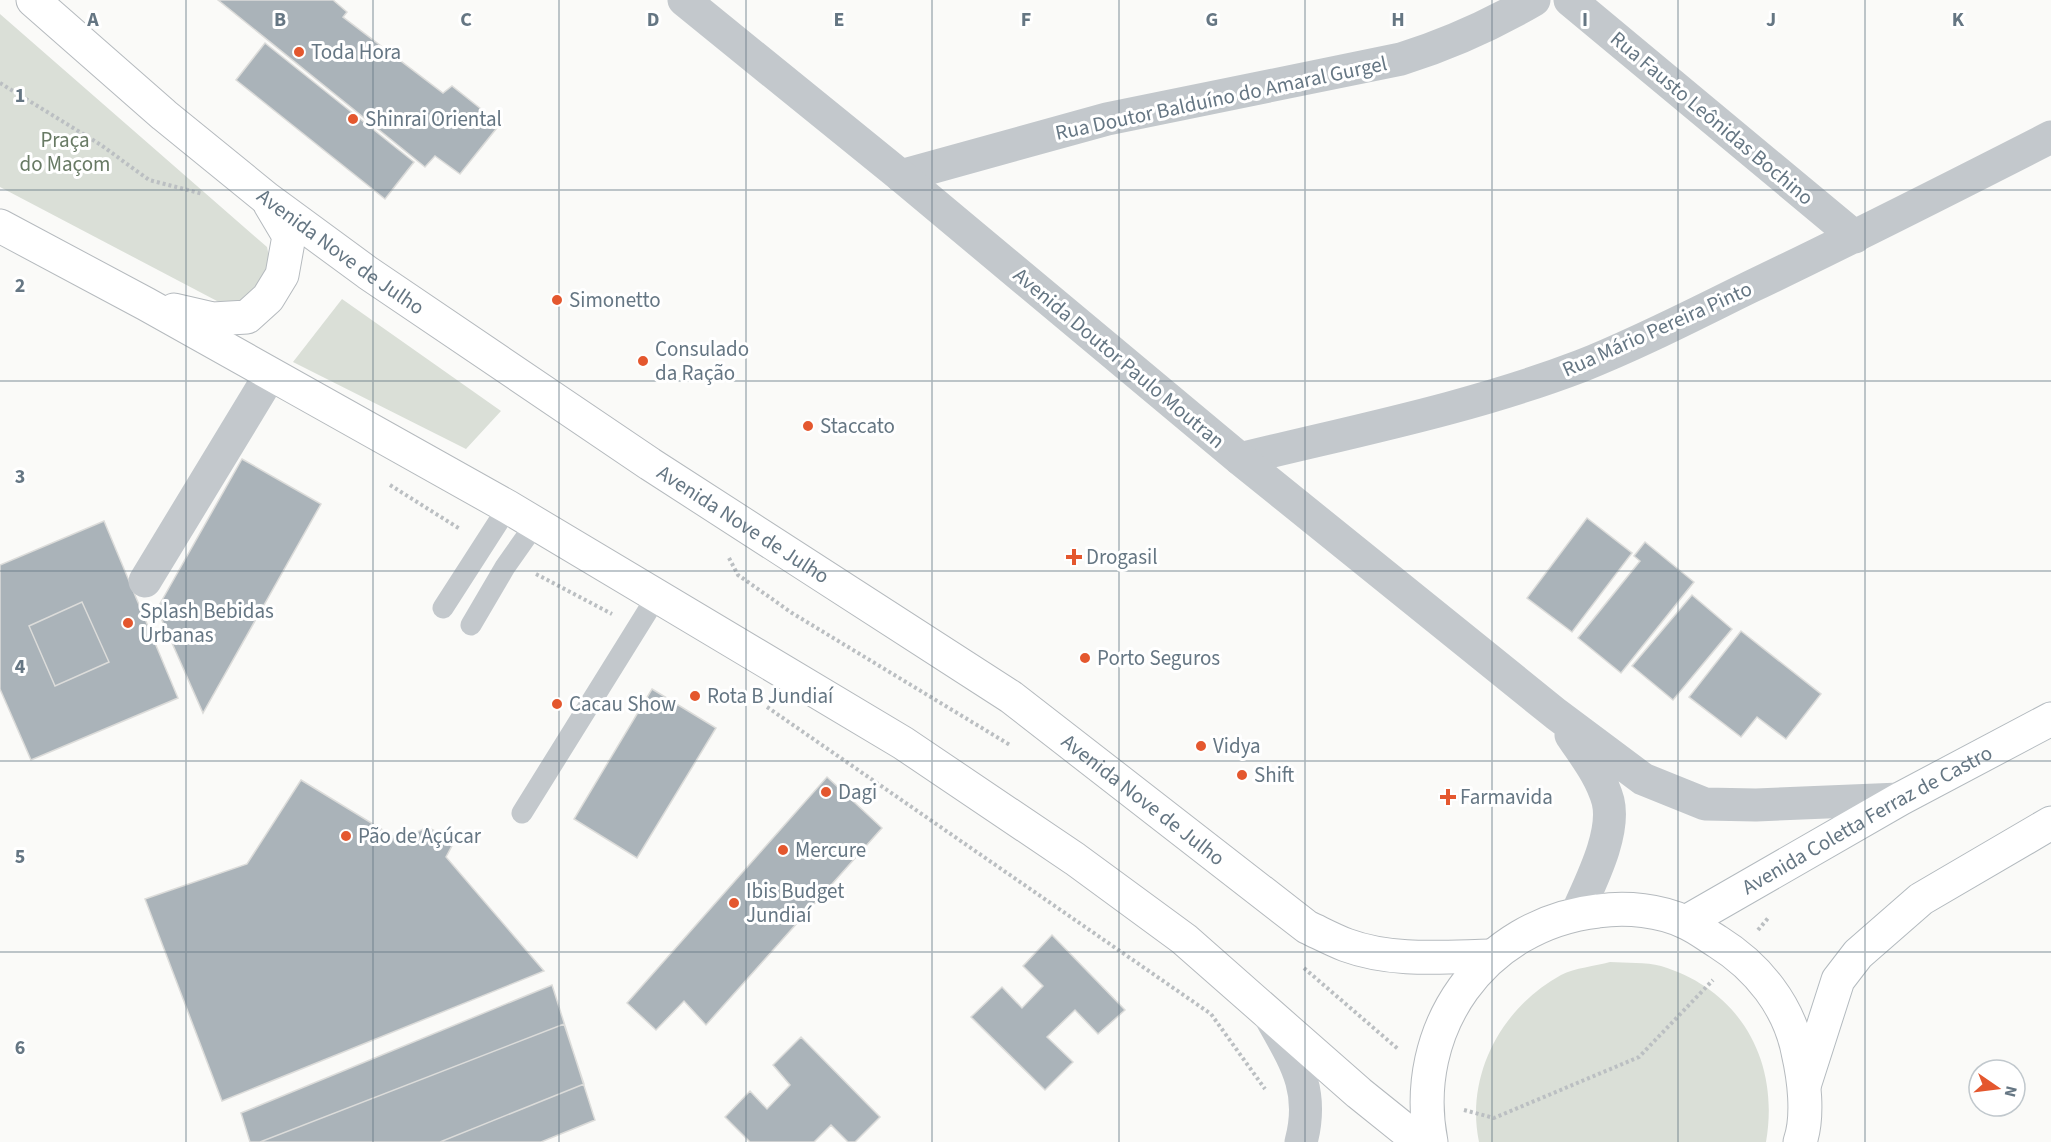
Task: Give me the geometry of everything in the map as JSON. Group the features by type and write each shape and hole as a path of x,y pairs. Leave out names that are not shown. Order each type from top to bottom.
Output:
{"main road":[{"name":"Avenida Nove de Julho","path":"33,0 164,115 266,198 368,273 631,451 1011,697 1307,927 1347,945 1403,957 1490,956"},
{"path":"146,304 213,319 247,317 273,290 282,275 288,253 290,236 266,198"},
{"path":"0,226 146,304 536,523 903,743 1075,859 1184,939 1359,1093 1420,1142"},
{"name":"Avenida Coletta Ferraz de Castro","path":"1686,922 1899,799 2051,719"},
{"path":"1801,1140 1805,1083 1838,980 1858,954 1921,899 2048,832"},
{"path":"1431,1142 1426,1100 1427,1075 1439,1031 1460,991 1490,956 1531,929 1577,913 1623,909 1650,912 1686,922 1737,954 1767,984 1793,1028 1805,1083"}],"street":[{"name":"Avenida Doutor Paulo Moutran","path":"684,0 901,176 1240,459 1556,714"},
{"name":"Rua Doutor Balduíno do Amaral Gurgel","path":"901,176 1107,119 1401,59 1488,27 1534,0"},
{"name":"Rua Fausto Leônidas Bochino","path":"1570,0 1855,237"},
{"name":"Rua Mário Pereira Pinto","path":"1240,459 1396,421 1504,391 1582,365 1683,320 1855,237 2051,137"},
{"path":"145,581 270,375"},
{"path":"1556,714 1643,779 1705,804 1756,805 1899,799"},
{"path":"1556,714 1595,770 1608,802 1608,825 1604,843 1596,870 1577,913"},
{"path":"1268,1013 1299,1068 1305,1090 1301,1142"}],"lane":[{"path":"443,608 508,507"},
{"path":"471,626 510,560 536,523"},
{"path":"522,813 657,596"}],"path":[{"path":"384,481 484,544"},
{"path":"510,560 638,627"},
{"path":"759,702 1211,1014 1267,1092"},
{"path":"1426,1100 1494,1118 1640,1057 1737,954 1788,894 1765,875"}],"green space":[{"name":"Praça do Maçom","path":"0,14 267,247 269,278 260,291 236,311 0,187"},
{"path":"342,299 501,411 466,449 293,362"},
{"path":"1610,962 1661,966 1689,977 1713,992 1733,1011 1749,1033 1760,1057 1767,1084 1769,1112 1766,1142 1479,1142 1476,1117 1483,1068 1505,1024 1521,1005 1561,975"}],"building":[{"path":"218,0 333,0 347,12 343,17 443,93 452,86 500,124 460,174 435,156 425,167"},
{"path":"265,43 414,162 385,199 236,80"},
{"path":"242,459 321,504 203,713 157,609"},
{"path":"1587,518 1632,553 1572,632 1527,598"},
{"path":"104,521 178,698 31,760 0,689 0,565"},
{"path":"1645,542 1694,582 1621,673 1578,638 1640,561 1634,556"},
{"path":"1692,595 1732,629 1673,700 1632,666"},
{"path":"82,602 109,662 55,686 29,626"},
{"path":"1741,631 1821,694 1786,739 1757,717 1741,737 1689,697"},
{"path":"652,689 716,728 637,858 574,819"},
{"path":"827,777 882,828 706,1025 684,1001 656,1030 627,1003"},
{"path":"301,780 399,840 428,827 454,842 446,857 544,971 222,1101 145,899 247,864"},
{"path":"1052,935 1125,1010 1098,1034 1075,1010 1047,1037 1073,1062 1045,1090 971,1017 1002,987 1022,1008 1043,986 1023,966"},
{"path":"552,985 595,1120 541,1142 250,1142 241,1113"},
{"path":"564,1024 584,1084 440,1142 260,1142"},
{"path":"801,1037 880,1117 855,1142 848,1142 831,1125 814,1142 750,1142 725,1117 750,1091 767,1109 790,1085 773,1065"}],"place":[{"name":"Toda Hora","path":"299,52"},
{"name":"Shinrai Oriental","path":"353,119"},
{"name":"Simonetto","path":"557,300"},
{"name":"Consulado da Ração","path":"643,361"},
{"name":"Staccato","path":"808,426"},
{"name":"Drogasil","path":"1074,557"},
{"name":"Splash Bebidas Urbanas","path":"128,623"},
{"name":"Porto Seguros","path":"1085,658"},
{"name":"Rota B Jundiaí","path":"695,696"},
{"name":"Cacau Show","path":"557,704"},
{"name":"Vidya","path":"1201,746"},
{"name":"Shift","path":"1242,775"},
{"name":"Dagi","path":"826,792"},
{"name":"Farmavida","path":"1448,797"},
{"name":"Pão de Açúcar","path":"346,836"},
{"name":"Mercure","path":"783,850"},
{"name":"Ibis Budget Jundiaí","path":"734,903"}]}
